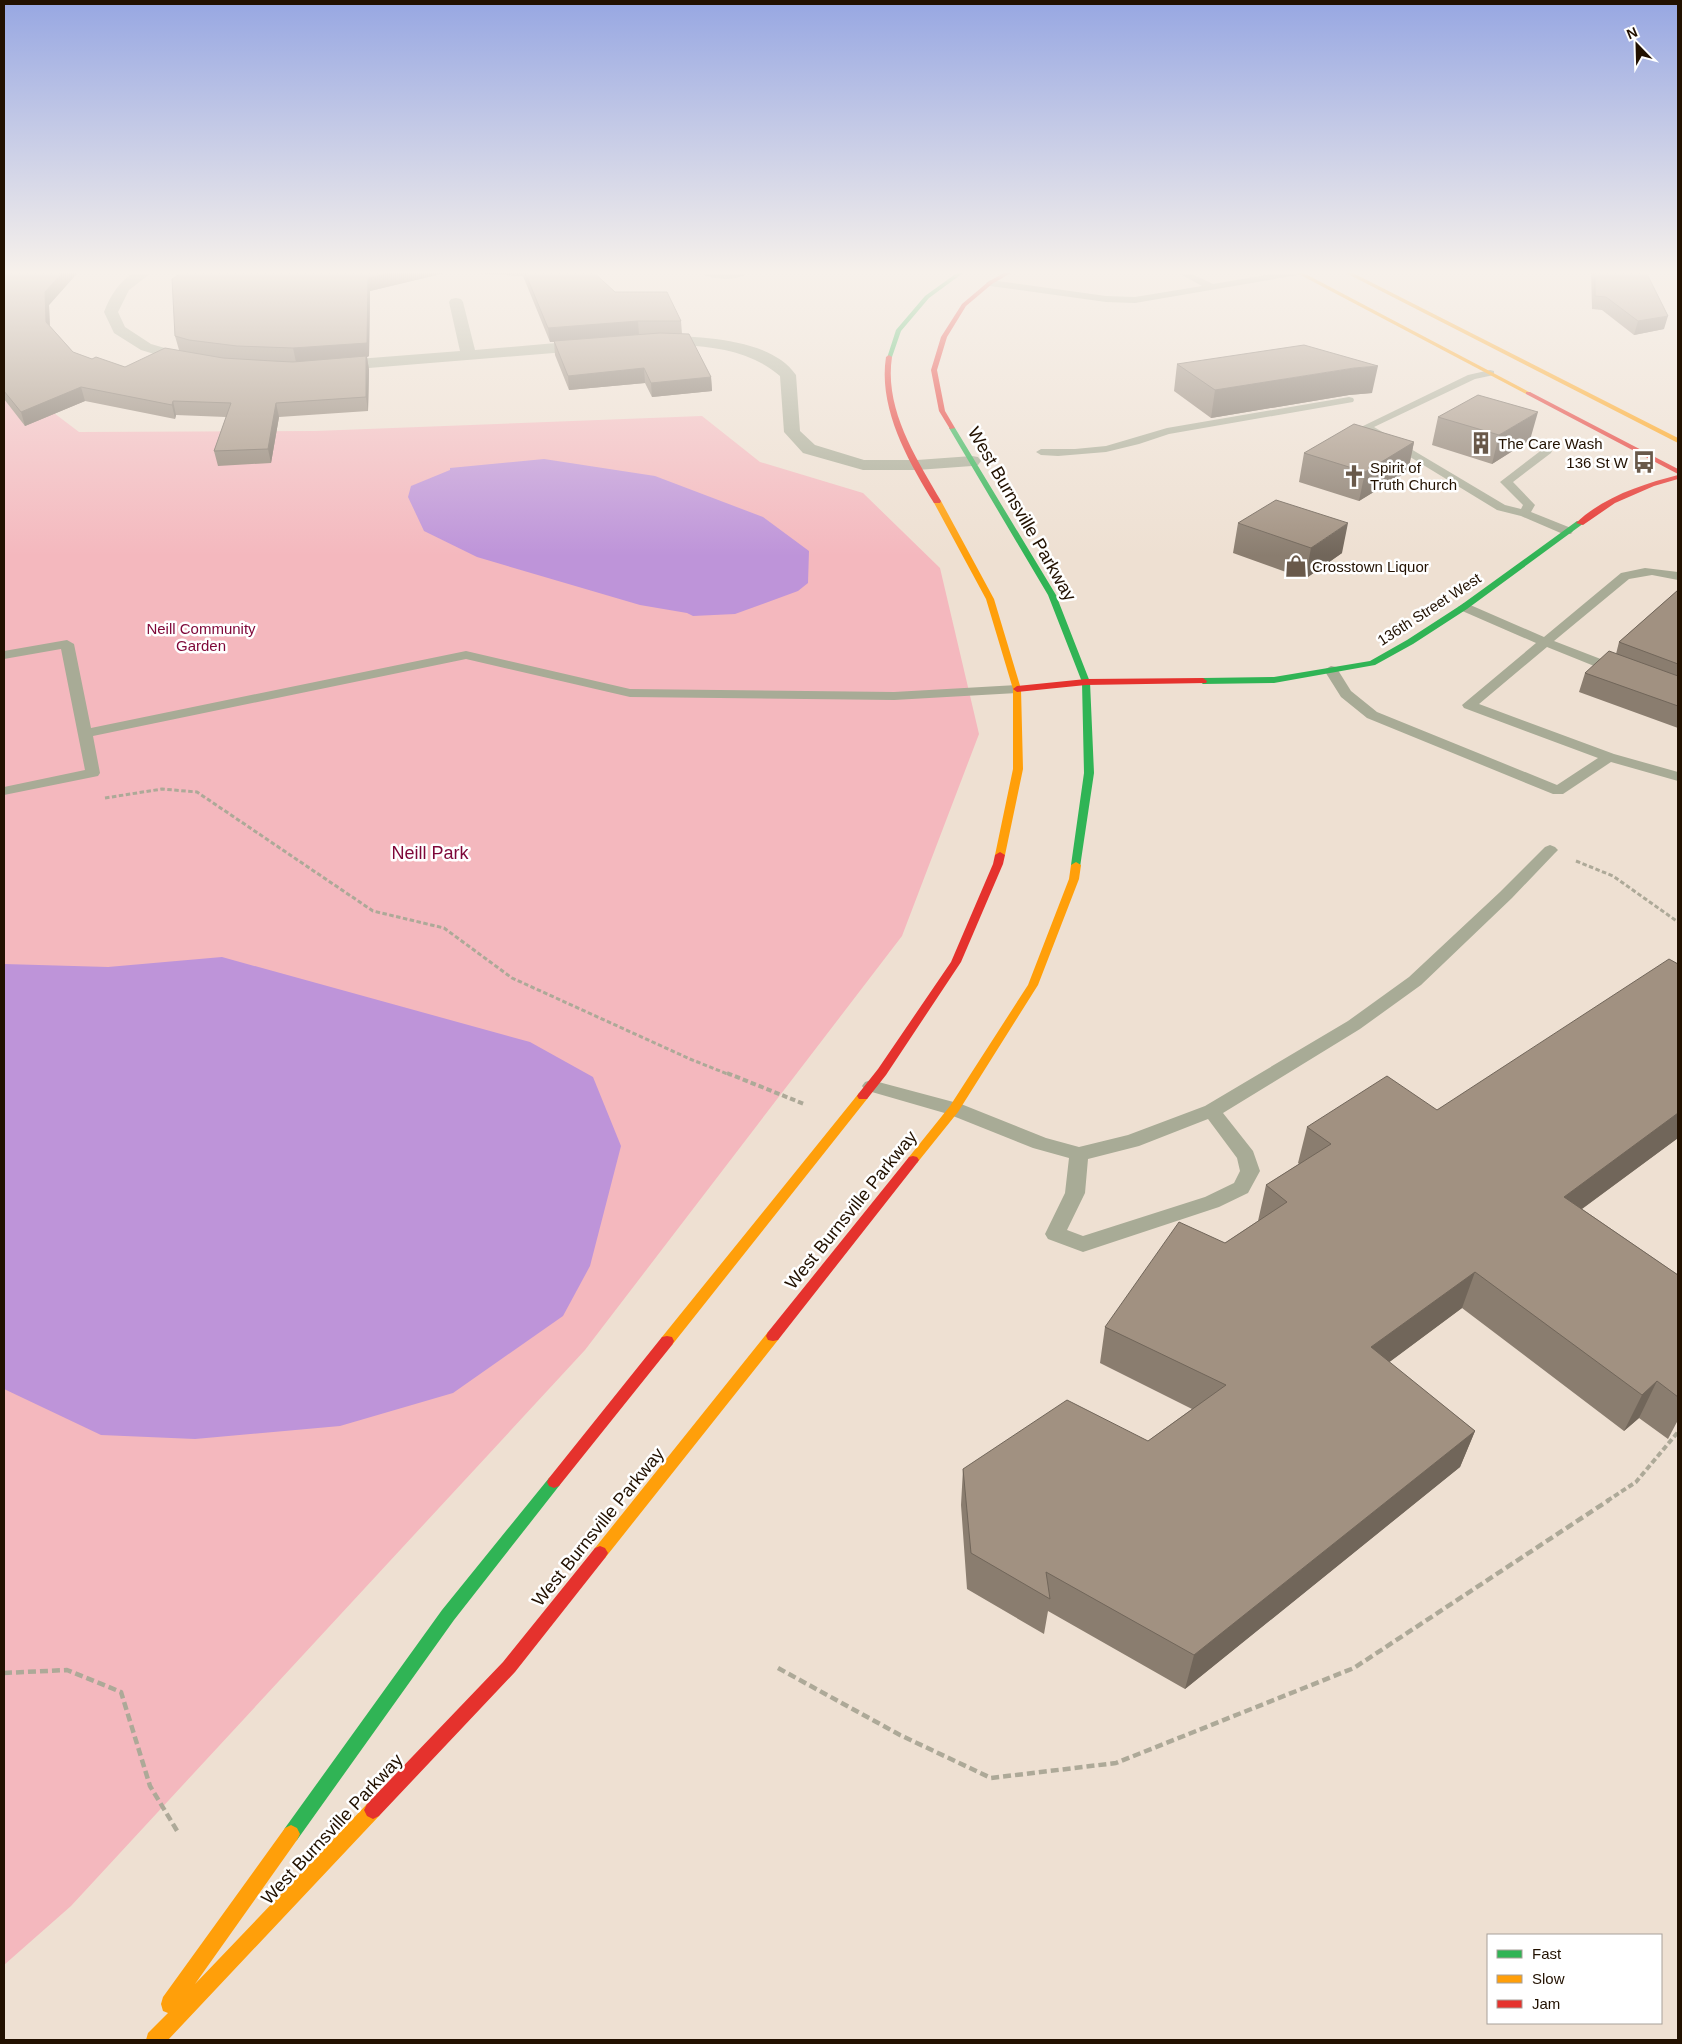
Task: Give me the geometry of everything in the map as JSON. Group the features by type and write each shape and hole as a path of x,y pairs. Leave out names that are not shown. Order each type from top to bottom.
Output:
{"street":[{"path":"316,367 337,365"},
{"path":"776,365 788,375 792,432 808,449 863,465 917,465 972,461"},
{"name":"West Burnsville Parkway","path":"144,2040 448,1615 871,1086 956,962 998,864 1018,769 1017,689 990,599 917,465 893,412 886,370 887,365"},
{"name":"West Burnsville Parkway","path":"155,2040 509,1667 954,1108 1032,985 1074,879 1089,773 1086,682 1052,595 942,411 934,370 935,365"},
{"path":"1476,365 1678,472"},
{"path":"1530,365 1678,441"},
{"name":"136th Street West","path":"1017,689 1086,682 1274,680 1372,663 1464,608 1567,531 1612,501 1650,484 1678,477"}],"lane":[{"path":"1490,373 1472,377 1366,427 1501,508 1524,513 1567,531"},
{"path":"1041,452 1067,454 1101,451 1141,441 1167,431 1349,400"},
{"path":"1524,513 1530,505 1506,482 1547,451"},
{"path":"1678,576 1654,571 1635,572 1625,576 1469,705 1608,757 1678,777"},
{"path":"1464,608 1634,676"},
{"path":"4,655 67,644 93,772 4,791"},
{"path":"86,733 466,655 630,693 894,696 1017,689"},
{"path":"1331,670 1346,694 1372,715 1558,791 1608,757"},
{"path":"871,1086 954,1108 1040,1143 1079,1154 1132,1141 1212,1111 1354,1025 1415,981 1506,895 1550,850"},
{"path":"1079,1154 1075,1193 1055,1234 1083,1244 1212,1202 1241,1188 1250,1170 1246,1156 1212,1111"}],"path":[{"path":"101,798 150,788 177,787 197,792 373,910 444,928 512,978 690,1059 804,1104"},
{"path":"1550,850 1613,876 1678,922"},
{"path":"778,1668 900,1735 991,1778 1116,1763 1354,1668 1636,1482 1678,1432"},
{"path":"4,1673 67,1670 121,1692 150,1786 180,1834"}],"green space":[{"name":"Neill Park","path":"4,375 79,432 315,431 702,416 760,462 863,493 940,568 979,734 902,936 585,1350 71,1906 4,1965"}],"shaded area":[{"path":"544,459 655,476 763,517 809,551 808,583 798,591 735,614 693,616 687,613 640,605 477,557 424,531 408,497 411,486 450,470 450,468"},
{"path":"222,957 530,1042 593,1077 621,1146 590,1266 563,1316 453,1393 340,1426 195,1439 101,1435 4,1389 4,964 108,967"}],"building":[{"path":"4,365 120,365 125,367 128,365 366,365 366,397 276,403 268,449 214,451 231,403 173,401 172,405 81,387 21,412 4,391"},
{"path":"564,365 705,365 711,377 651,383 644,368 568,376"},
{"path":"1179,365 1378,366 1354,368 1215,390"},
{"path":"1478,395 1538,412 1499,435 1438,417"},
{"path":"1354,424 1414,442 1365,472 1304,453"},
{"path":"1276,500 1348,523 1311,548 1238,523"},
{"path":"1678,590 1678,664 1619,642"},
{"path":"1609,651 1678,676 1678,706 1585,673"},
{"path":"1669,959 1678,964 1678,1113 1564,1197 1678,1275 1678,1397 1657,1381 1642,1395 1475,1272 1371,1347 1475,1431 1194,1655 1046,1572 1050,1599 971,1553 963,1469 1067,1400 1148,1441 1226,1385 1105,1327 1179,1222 1225,1243 1287,1202 1266,1185 1331,1144 1307,1127 1387,1076 1437,1110"}],"traffic: fast":[{"path":"952,428 1052,595 1086,682 1089,773 1076,865"},
{"path":"1203,681 1274,680 1372,663 1410,642 1464,607 1580,523"},
{"path":"291,1834 448,1615 554,1482"}],"traffic: slow":[{"path":"1475,365 1528,393"},
{"path":"1530,365 1678,441"},
{"path":"937,501 990,599 1017,689 1018,769 1000,855"},
{"path":"913,1160 954,1109 1033,985 1074,879 1076,865"},
{"path":"667,1341 863,1096"},
{"path":"600,1553 773,1336"},
{"path":"155,2040 373,1810"},
{"path":"170,2004 291,1834"}],"traffic: jam":[{"path":"888,365 888,391 893,410 919,469 937,501"},
{"path":"935,365 934,370 942,411 952,428"},
{"path":"1528,393 1678,472"},
{"path":"1580,523 1612,501 1651,484 1678,477"},
{"path":"1017,689 1086,682 1203,681"},
{"path":"863,1096 882,1072 956,962 998,864 1000,855"},
{"path":"773,1336 913,1160"},
{"path":"554,1482 667,1341"},
{"path":"373,1810 509,1667 600,1553"}],"place":[{"name":"The Care Wash","path":"1481,443"},
{"name":"136 St W","path":"1644,462"},
{"name":"Spirit of Truth Church","path":"1354,476"},
{"name":"Crosstown Liquor","path":"1296,566"}],"park label":[{"name":"Neill Community Garden","path":"201,636"}]}
